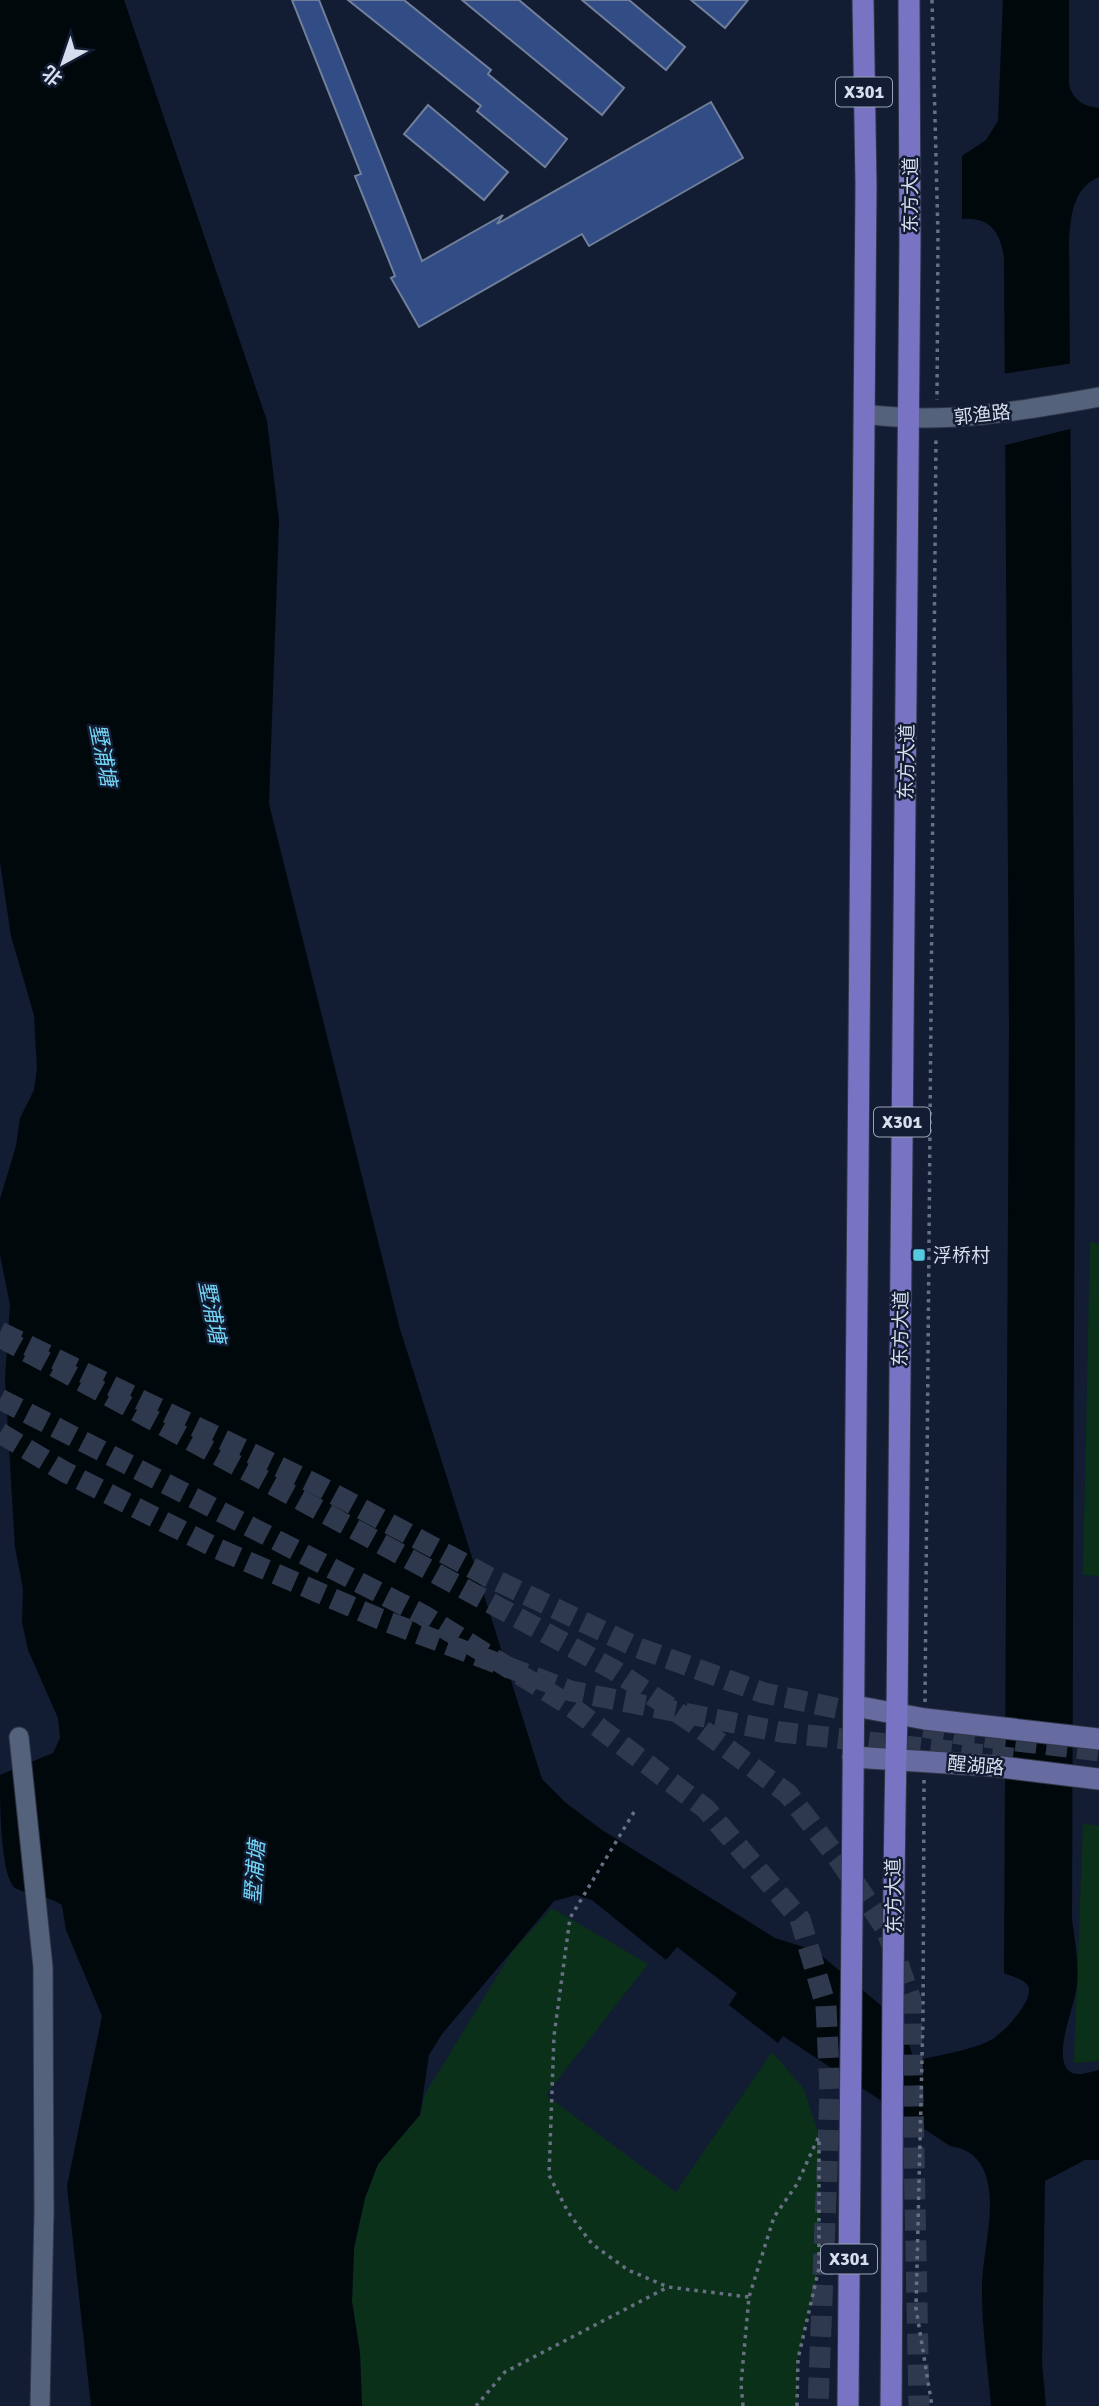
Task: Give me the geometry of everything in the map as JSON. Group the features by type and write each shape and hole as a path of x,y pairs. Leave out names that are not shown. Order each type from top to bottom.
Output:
{"main road":[{"name":"东方大道","path":"848,2406 866,185 863,0"},
{"name":"东方大道","path":"891,2406 895,2001 892,1850 897,1713 909,0"},
{"name":"醒湖路","path":"855,1706 925,1719 1099,1739"},
{"name":"醒湖路","path":"853,1757 993,1766 1094,1778"}],"street":[{"name":"郭渔路","path":"864,414 908,420 994,415 1090,398"},
{"path":"20,1742 43,1967 44,2211 40,2406"}],"path":[{"path":"932,0 938,236 937,403"},
{"path":"925,1719 936,431"},
{"path":"924,1760 923,2018 916,2308 932,2406"},
{"path":"634,1812 570,1917 554,2036 549,2175 568,2211 592,2244 628,2270 668,2287 749,2297"},
{"path":"743,2406 741,2384 749,2297 774,2217 797,2184 819,2136 819,2269 798,2359 797,2406"},
{"path":"476,2406 493,2384 517,2365 668,2287"}],"green space":[{"path":"1090,1242 1099,1244 1099,1576 1083,1575"},
{"path":"1083,1824 1099,1826 1099,2061 1074,2063"},
{"path":"552,1908 648,1964 546,2095 676,2192 772,2052 804,2089 819,2136 819,2268 798,2359 797,2406 362,2406 360,2353 352,2301 354,2248 365,2198 378,2164 420,2115 425,2094 512,1952"}],"water":[{"name":"墅浦塘","path":"0,0 124,0 267,421 279,521 269,804 400,1329 542,1779 566,1803 602,1830 775,1938 816,1951 903,2024 912,2054 920,2060 973,2047 994,2038 1016,2016 1029,1992 1024,1981 1004,1973 1009,1025 1004,258 997,233 992,228 980,220 962,219 962,156 986,140 998,121 1003,0 1069,0 1069,85 1080,102 1099,108 1099,177 1084,188 1075,203 1069,239 1075,1046 1072,1920 1077,1977 1063,2052 1068,2070 1075,2074 1099,2070 1099,2160 1085,2160 1045,2181 1042,2363 1046,2406 991,2406 982,2293 990,2197 986,2176 976,2158 965,2150 950,2146 783,2036 778,2043 729,2005 737,1993 677,1947 666,1960 592,1900 576,1895 554,1901 442,2034 429,2055 420,2115 378,2164 365,2198 354,2248 352,2301 360,2353 362,2406 91,2406 67,2186 102,2016 66,1930 62,1905 15,1888 10,1880 6,1868 1,1818 0,1775 53,1753 60,1738 58,1718 28,1650 22,1622 23,1589 15,1547 5,1378 10,1305 0,1255 0,1199 16,1146 20,1118 34,1090 37,1068 34,1015 11,936 0,862"}],"pier":[{"path":"1074,363 1074,428 1002,446 1002,374"}],"building":[{"path":"292,0 319,0 422,261 503,215 497,224 711,102 743,158 589,246 582,234 419,327 391,278 395,276 355,176 361,174"},
{"path":"348,0 404,0 491,70 488,74 567,139 545,167 477,111 481,106"},
{"path":"462,0 519,0 624,88 602,115"},
{"path":"582,0 629,0 685,47 666,70"},
{"path":"691,0 748,0 725,28"},
{"path":"428,105 508,172 484,200 404,134"}],"tunnel":[{"path":"0,1332 319,1486 487,1576 636,1647 764,1693 869,1715"},
{"path":"0,1337 614,1670 696,1725 788,1794 840,1861 886,1929 911,2000 919,2406"},
{"path":"0,1399 423,1615 569,1705 706,1809 800,1919 826,2006 830,2092 818,2406"},
{"path":"0,1433 65,1472 216,1548 380,1619 571,1691 781,1732 1021,1759"},
{"path":"924,1727 959,1734 1099,1751"}],"place":[{"name":"浮桥村","path":"919,1255"}]}
